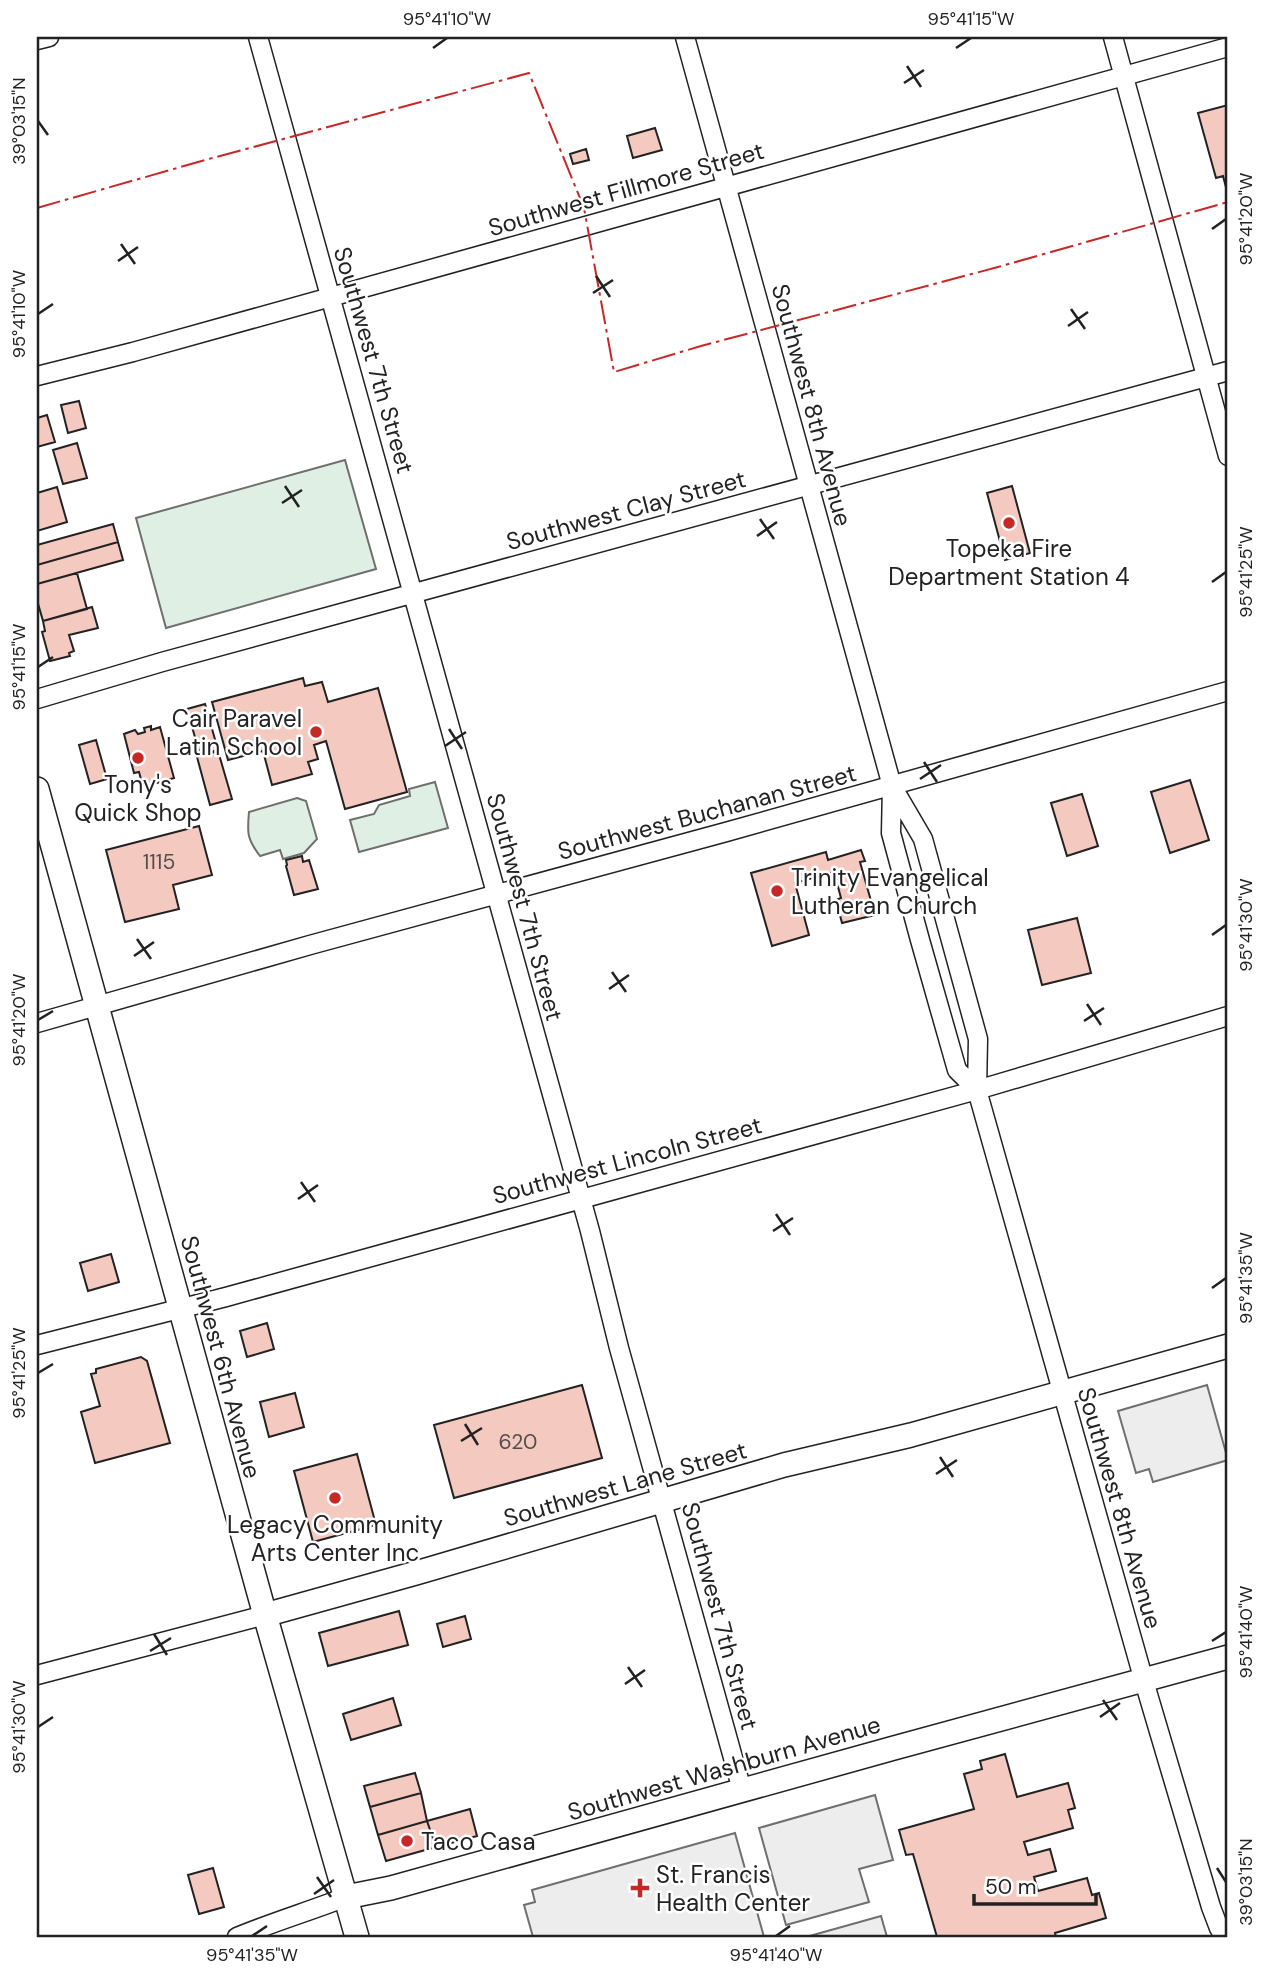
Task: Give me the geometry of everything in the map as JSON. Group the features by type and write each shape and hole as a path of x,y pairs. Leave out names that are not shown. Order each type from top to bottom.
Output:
{"main road":[{"name":"Southwest 6th Avenue","path":"37,789 265,1615 357,1937"},
{"name":"Southwest Lane Street","path":"265,1615 662,1499 911,1434 1228,1346"},
{"name":"Southwest Washburn Avenue","path":"346,1897 391,1888 1228,1657"}],"street":[{"path":"37,40 50,37"},
{"name":"Southwest 7th Street","path":"258,37 414,593 742,1790"},
{"name":"Southwest 8th Avenue","path":"685,37 892,786 923,839 978,1040 977,1090 1144,1681 1211,1907 1224,1937"},
{"path":"1113,37 1228,456"},
{"name":"Southwest Fillmore Street","path":"37,376 133,352 1228,47"},
{"name":"Southwest Clay Street","path":"37,699 162,662 1228,371"},
{"name":"Southwest Buchanan Street","path":"37,1023 1228,691"},
{"name":"Southwest 8th Avenue","path":"892,786 891,833 920,940 957,1070 977,1090"},
{"name":"Southwest Lincoln Street","path":"37,1345 180,1309 977,1090 1228,1016"},
{"name":"Southwest Lane Street","path":"37,1675 265,1615"},
{"name":"Southwest Washburn Avenue","path":"237,1937 268,1923 305,1913 346,1897"}],"green space":[{"path":"345,460 376,569 166,628 136,518"},
{"path":"435,782 448,828 359,852 350,820 374,814 379,805 410,796 409,789"},
{"path":"297,798 306,801 317,839 304,853 283,859 280,850 260,856 249,836 249,812"}],"shaded area":[{"path":"1207,1385 1228,1460 1153,1482 1149,1469 1136,1473 1118,1411"},
{"path":"875,1795 893,1860 859,1869 869,1902 786,1925 759,1828"},
{"name":"St. Francis Health Center","path":"735,1833 764,1937 533,1937 524,1905 535,1902 532,1890"},
{"path":"881,1916 887,1937 806,1937"}],"building":[{"path":"1228,105 1228,195 1223,176 1216,178 1198,113"},
{"path":"655,128 662,150 633,158 627,136"},
{"path":"586,149 589,160 573,164 570,154"},
{"path":"79,401 86,428 68,433 61,405"},
{"path":"47,415 55,442 37,447 37,418"},
{"path":"77,443 87,478 63,484 53,450"},
{"name":"Topeka Fire Department Station 4","path":"1012,486 1030,553 1005,560 987,493"},
{"path":"57,487 67,522 37,531 37,493"},
{"path":"113,524 118,542 37,565 37,545"},
{"path":"118,542 123,560 37,584 37,565"},
{"path":"77,573 87,609 43,621 37,600 37,584"},
{"path":"92,607 98,628 69,635 74,651 69,653 70,656 50,661 42,632 45,631 43,621"},
{"path":"303,678 305,686 322,682 328,702 378,688 407,792 345,809 326,741 314,745 318,759 308,762 312,774 272,785 263,751 228,760 212,702"},
{"path":"205,704 218,750 200,755 187,709"},
{"path":"151,726 151,730 160,727 174,778 143,787 139,772 134,773 124,734 135,730 138,734 145,732 144,728"},
{"path":"96,740 107,779 90,784 79,745"},
{"path":"218,751 232,799 210,805 197,757"},
{"path":"1190,780 1209,840 1170,853 1151,792"},
{"path":"1082,794 1098,846 1067,856 1051,803"},
{"path":"199,826 212,875 173,885 179,909 125,922 106,850"},
{"name":"Trinity Evangelical Lutheran Church","path":"861,850 865,861 860,862 875,915 842,923 836,900 841,898 834,872 795,883 809,935 772,946 751,873 826,852 828,860"},
{"path":"302,856 303,862 309,860 318,889 294,895 286,860"},
{"path":"1077,918 1091,973 1042,985 1028,930"},
{"path":"111,1254 119,1282 88,1291 80,1263"},
{"path":"267,1323 274,1349 247,1357 240,1331"},
{"path":"141,1357 147,1361 170,1443 95,1463 81,1412 100,1406 91,1374 96,1373 96,1369"},
{"path":"582,1385 602,1458 454,1498 434,1425"},
{"path":"295,1393 304,1427 269,1437 260,1402"},
{"name":"Legacy Community Arts Center Inc","path":"357,1454 376,1525 313,1542 294,1471"},
{"path":"399,1611 408,1645 328,1666 319,1633"},
{"path":"465,1616 471,1639 443,1647 437,1624"},
{"path":"393,1698 401,1725 351,1740 343,1714"},
{"path":"1005,1754 1017,1797 1068,1783 1075,1808 1068,1810 1073,1828 1024,1842 1028,1855 1050,1849 1056,1871 1034,1877 1038,1891 1087,1878 1092,1895 1099,1893 1106,1918 1055,1933 1056,1937 937,1937 913,1854 906,1855 899,1830 974,1809 964,1774 982,1769 980,1761"},
{"path":"415,1773 421,1793 370,1807 364,1786"},
{"path":"421,1793 427,1821 378,1835 370,1807"},
{"path":"470,1809 477,1836 436,1847 427,1821"},
{"name":"Taco Casa","path":"427,1821 436,1847 386,1861 378,1835"},
{"path":"213,1868 224,1907 199,1914 188,1875"}],"power":[{"path":"37,208 529,73 584,208 614,372 1228,202"}],"place":[{"name":"Topeka Fire Department Station 4","path":"1009,523"},
{"name":"Cair Paravel Latin School","path":"316,732"},
{"name":"Tony's Quick Shop","path":"138,758"},
{"name":"Trinity Evangelical Lutheran Church","path":"777,891"},
{"name":"Legacy Community Arts Center Inc","path":"335,1498"},
{"name":"Taco Casa","path":"407,1841"},
{"name":"St. Francis Health Center","path":"640,1888"}]}
